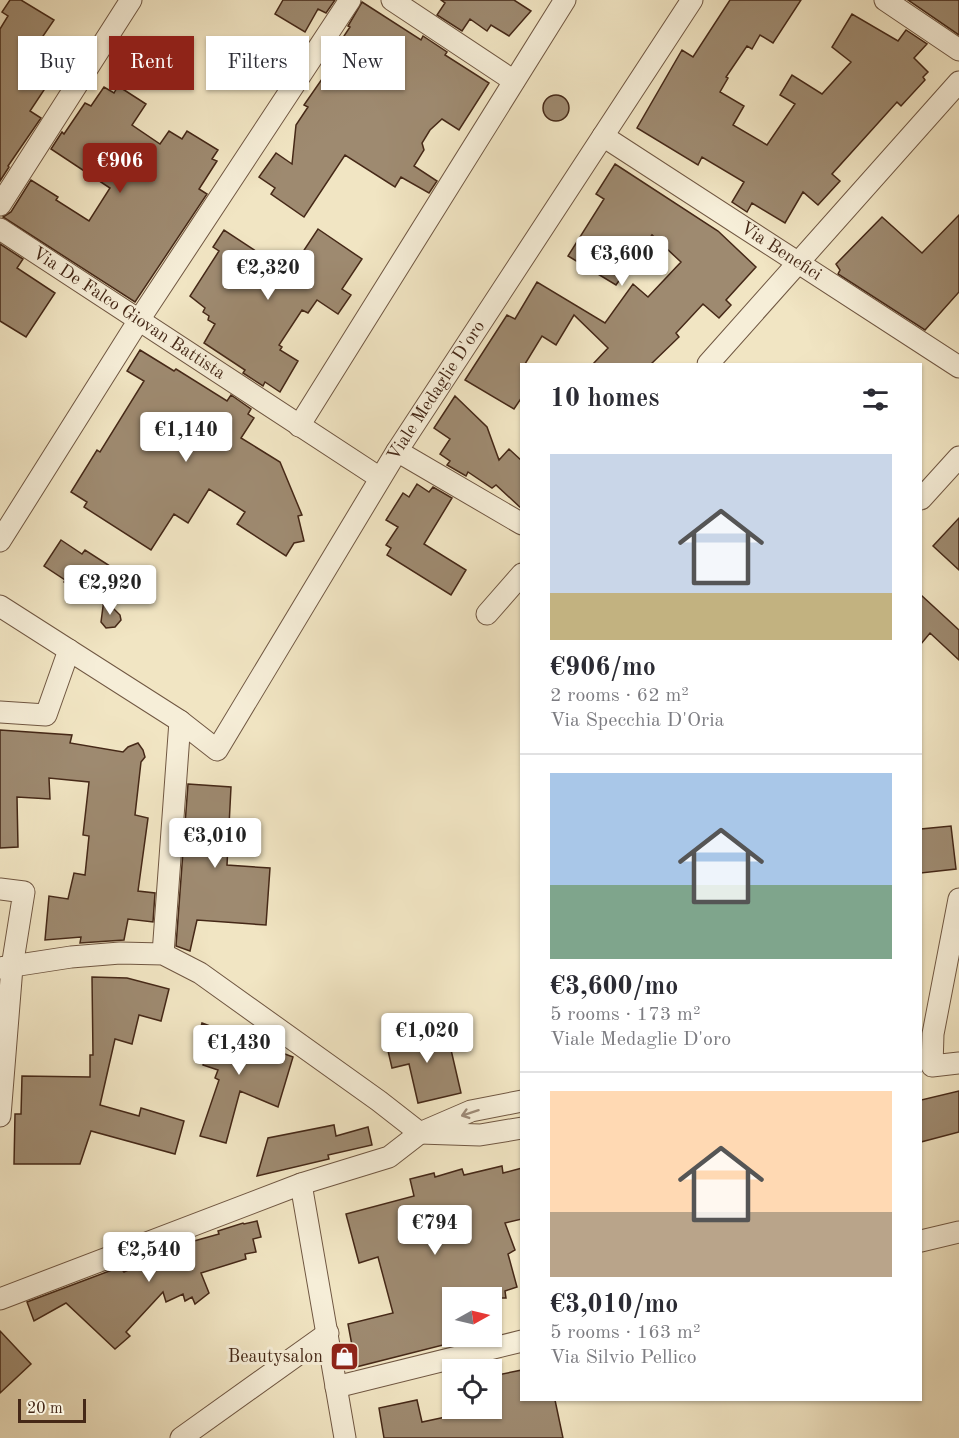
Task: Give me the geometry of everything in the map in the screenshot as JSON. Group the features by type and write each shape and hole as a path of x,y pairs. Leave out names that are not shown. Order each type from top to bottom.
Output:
{"street":[{"path":"0,205 131,0"},
{"path":"0,541 139,320 350,0"},
{"path":"392,0 514,81"},
{"path":"299,426 565,0"},
{"name":"Viale Medaglie D'oro","path":"180,721 218,750 397,451 692,0"},
{"path":"885,0 959,50"},
{"path":"709,363 959,82"},
{"name":"Via Benefici","path":"603,136 959,367"},
{"name":"Via De Falco Giovan Battista","path":"0,229 380,478"},
{"path":"397,451 520,523"},
{"path":"922,498 959,457"},
{"path":"487,614 520,576"},
{"path":"0,606 180,721 163,954"},
{"path":"0,712 46,715 69,650"},
{"path":"0,889 24,892 6,968 0,1116"},
{"path":"959,899 925,1065 959,1063"},
{"path":"6,968 71,957 120,953 163,954 200,973 380,1101 420,1133 480,1135 520,1128"},
{"path":"0,1299 301,1184 389,1157 420,1133 471,1111 520,1101"},
{"path":"301,1184 345,1438"},
{"path":"922,1241 959,1232"},
{"path":"181,1438 328,1333"},
{"path":"336,1387 520,1341"}],"building":[{"path":"10,0 21,0 54,20 43,36 18,36 18,90 44,90 30,111 41,118 0,181 0,29 8,16 2,12"},
{"path":"283,0 335,0 326,13 318,9 305,32 275,14"},
{"path":"441,0 514,0 531,11 509,36 491,25 487,31 470,19 462,31 437,15 445,3"},
{"path":"730,0 801,0 773,43 760,35 752,49 747,46 726,77 728,78 720,92 744,106 733,125 767,145 795,104 780,95 792,75 822,94 851,62 832,47 852,14 898,41 906,30 927,44 914,58 928,72 923,77 925,80 901,106 897,102 832,174 840,181 818,205 803,192 785,223 752,203 747,212 732,202 744,182 702,157 698,165 637,128 682,50 693,57"},
{"path":"908,0 959,0 959,35"},
{"path":"362,2 421,40 423,36 447,52 445,55 489,83 459,130 442,119 430,130 422,143 424,150 414,166 437,181 429,193 401,177 395,187 345,155 304,217 271,194 275,188 259,177 276,153 292,164 296,125 308,107 304,105 321,81 321,90 405,90 405,36 344,36 350,27 348,26"},
{"path":"104,87 114,93 116,90 124,90 146,104 132,125 160,144 169,131 182,139 187,131 218,150 212,159 217,161 199,189 207,194 135,302 3,217 11,212 31,180 58,197 56,200 89,221 110,188 51,149 85,103 91,106"},
{"path":"556,95 566,98 569,108 566,118 556,121 546,118 543,108 546,98"},
{"path":"615,164 718,231 756,267 726,300 731,305 719,318 703,304 676,333 679,337 652,363 594,363 608,348 574,315 556,345 542,336 526,363 520,363 520,400 514,409 465,380 507,315 515,319 537,282 605,323 633,284 648,297 681,262 652,235 616,285 568,256 604,199 596,194"},
{"path":"959,215 959,292 925,330 838,274 840,270 836,264 882,217 922,253"},
{"path":"318,229 362,259 342,289 351,295 338,314 317,300 308,313 302,310 279,345 282,347 280,350 298,361 280,392 265,382 263,386 243,373 245,370 204,343 215,324 208,320 209,316 203,312 205,308 190,296 219,251 213,247 224,230 289,273"},
{"path":"0,244 23,259 17,268 55,293 26,337 0,321"},
{"path":"140,350 174,371 176,369 227,401 231,395 251,409 248,414 254,418 241,438 280,462 302,515 298,516 304,541 294,543 286,556 237,524 245,512 209,489 188,523 174,514 151,550 84,507 87,502 71,492 97,450 100,452 144,381 127,371"},
{"path":"455,396 487,427 499,460 509,449 520,459 520,507 496,485 492,488 468,472 466,476 447,465 450,461 440,454 450,439 434,428"},
{"path":"417,484 429,492 433,487 452,498 424,544 466,570 451,595 387,555 391,548 386,545 398,527 386,520 403,493 409,497"},
{"path":"959,518 959,570 933,546"},
{"path":"61,540 82,554 85,550 113,568 93,600 44,566"},
{"path":"922,596 959,630 959,660 930,633 922,643"},
{"path":"104,599 120,615 121,620 115,627 106,628 101,622"},
{"path":"0,730 72,735 70,743 123,752 138,743 145,757 141,762 135,815 148,818 138,891 155,893 153,922 128,919 124,940 80,943 81,937 45,940 49,896 68,899 74,873 85,875 89,836 83,835 89,782 49,778 50,799 17,797 18,847 0,848"},
{"path":"188,784 231,787 227,865 270,868 266,925 197,920 190,951 176,946"},
{"path":"951,826 956,869 922,873 922,829"},
{"path":"92,977 127,978 169,989 161,1021 139,1015 132,1044 115,1039 100,1105 139,1116 141,1108 184,1121 175,1154 91,1131 80,1164 14,1164 15,1114 21,1114 22,1076 90,1077 90,1055 93,1055"},
{"path":"202,1023 293,1057 278,1107 240,1091 226,1143 200,1136 219,1080 215,1078 218,1070 203,1065 206,1051 196,1047"},
{"path":"446,1028 461,1093 418,1103 409,1064 392,1068 386,1042"},
{"path":"959,1091 959,1132 922,1142 922,1100"},
{"path":"334,1125 336,1136 368,1127 372,1145 328,1155 329,1159 257,1176 268,1138"},
{"path":"502,1166 503,1173 520,1169 520,1219 505,1223 515,1250 508,1254 517,1287 505,1291 506,1298 502,1298 502,1287 442,1287 442,1345 356,1367 348,1324 393,1313 378,1257 359,1263 346,1214 414,1196 410,1179 434,1173 435,1177 462,1169 464,1175"},
{"path":"257,1221 261,1237 253,1239 256,1252 245,1254 246,1259 201,1273 209,1293 195,1304 192,1297 185,1301 183,1294 166,1302 163,1292 126,1332 130,1336 115,1349 66,1303 34,1321 27,1302 120,1267 124,1272 187,1243 219,1234 218,1231"},
{"path":"0,1331 31,1364 0,1393"},
{"path":"520,1370 520,1401 555,1401 563,1438 384,1438 379,1408 417,1400 422,1422 442,1418 502,1419 502,1374"}],"place":[{"name":"Beautysalon","path":"344,1357"}]}
